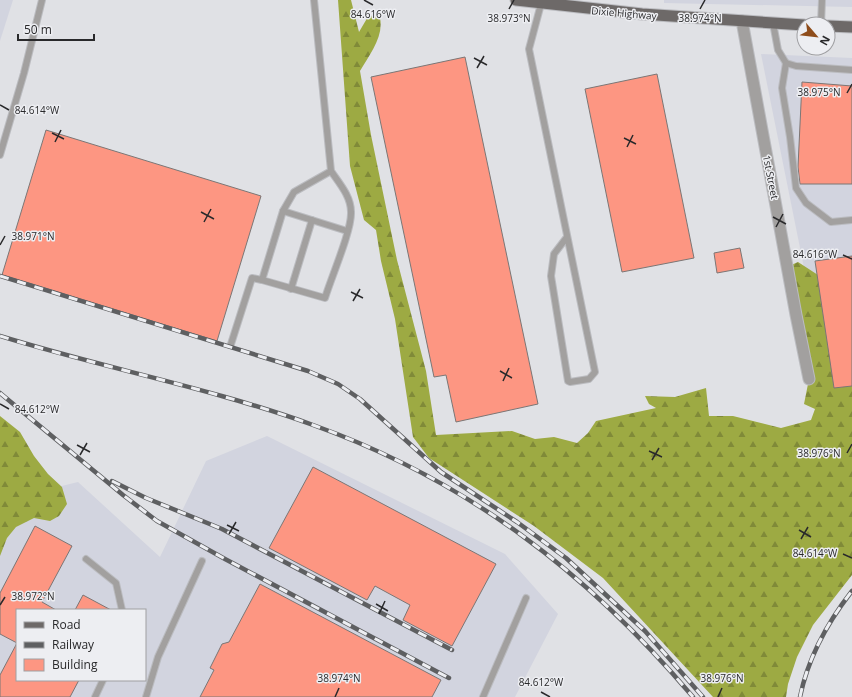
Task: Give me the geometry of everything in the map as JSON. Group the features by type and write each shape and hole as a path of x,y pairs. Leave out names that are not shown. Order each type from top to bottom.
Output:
{"main road":[{"name":"Dixie Highway","path":"516,0 541,4 642,14 796,24"},
{"path":"836,26 852,27"}],"street":[{"name":"1st Street","path":"742,22 809,379"}],"lane":[{"path":"0,155 24,73 42,0"},
{"path":"231,344 252,278 325,298 347,231 351,212 347,194 330,171 314,0"},
{"path":"821,16 822,0"},
{"path":"541,4 529,49 594,372 589,379 570,382 568,381 551,276 554,254 566,236"},
{"path":"773,23 778,50 786,63 782,88 796,188 806,203 831,222 852,220"},
{"path":"786,63 796,66 852,70"},
{"path":"262,280 283,211 294,192 330,171"},
{"path":"283,211 347,231"},
{"path":"291,289 312,220"},
{"path":"86,560 116,582 122,609"},
{"path":"146,697 158,657 202,561"},
{"path":"483,697 526,598"},
{"path":"95,697 103,681"}],"shaded area":[{"path":"0,0 13,0 0,41"},
{"path":"664,0 852,0 852,7 664,3"},
{"path":"761,54 852,58 852,401 832,407"},
{"path":"267,436 505,554 558,614 515,697 0,697 0,549 21,496 78,482 160,557 206,461"}],"green space":[{"path":"338,0 351,0 359,32 369,15 380,18 381,25 378,39 360,71 371,135 397,260 426,371 436,435 512,431 535,439 554,437 577,443 588,433 596,421 656,408 649,404 645,396 675,397 706,388 709,416 733,416 781,428 811,420 815,409 804,404 809,379 787,267 798,262 818,275 852,386 852,575 813,625 797,657 788,684 786,697 713,697 603,578 534,526 429,458 413,437 395,319 381,261 376,230 364,220 350,166"},
{"path":"0,416 20,432 34,456 48,474 62,487 67,504 59,516 50,521 34,518 16,527 7,538 0,556"}],"building":[{"path":"465,57 538,404 456,422 446,375 434,377 371,77"},
{"path":"657,74 694,258 622,272 585,89"},
{"path":"802,82 852,86 852,184 800,184 798,167"},
{"path":"46,130 261,196 217,341 2,275"},
{"path":"740,248 744,268 717,273 714,253"},
{"path":"852,256 852,386 834,388 815,261"},
{"path":"313,467 496,564 452,646 403,620 410,605 375,586 367,600 269,548"},
{"path":"35,526 72,546 42,602 54,609 16,609 16,642 0,634 0,593"},
{"path":"260,584 441,680 432,697 200,697 214,670 210,668 222,644 229,642"},
{"path":"83,595 109,609 76,609"},
{"path":"16,645 16,681 78,681 70,697 0,697 0,675"}],"railway":[{"path":"0,276 308,371 338,384 360,399 441,472 517,522 566,558 645,631 703,697"},
{"path":"0,336 236,400 274,412 313,425 369,447 423,473 473,503 521,535 567,571 611,610 653,652 693,697"},
{"path":"0,393 123,495 157,521 225,559 449,678"},
{"path":"112,481 146,498 222,529 452,650"},
{"path":"800,697 813,655 834,616 852,591"}]}
